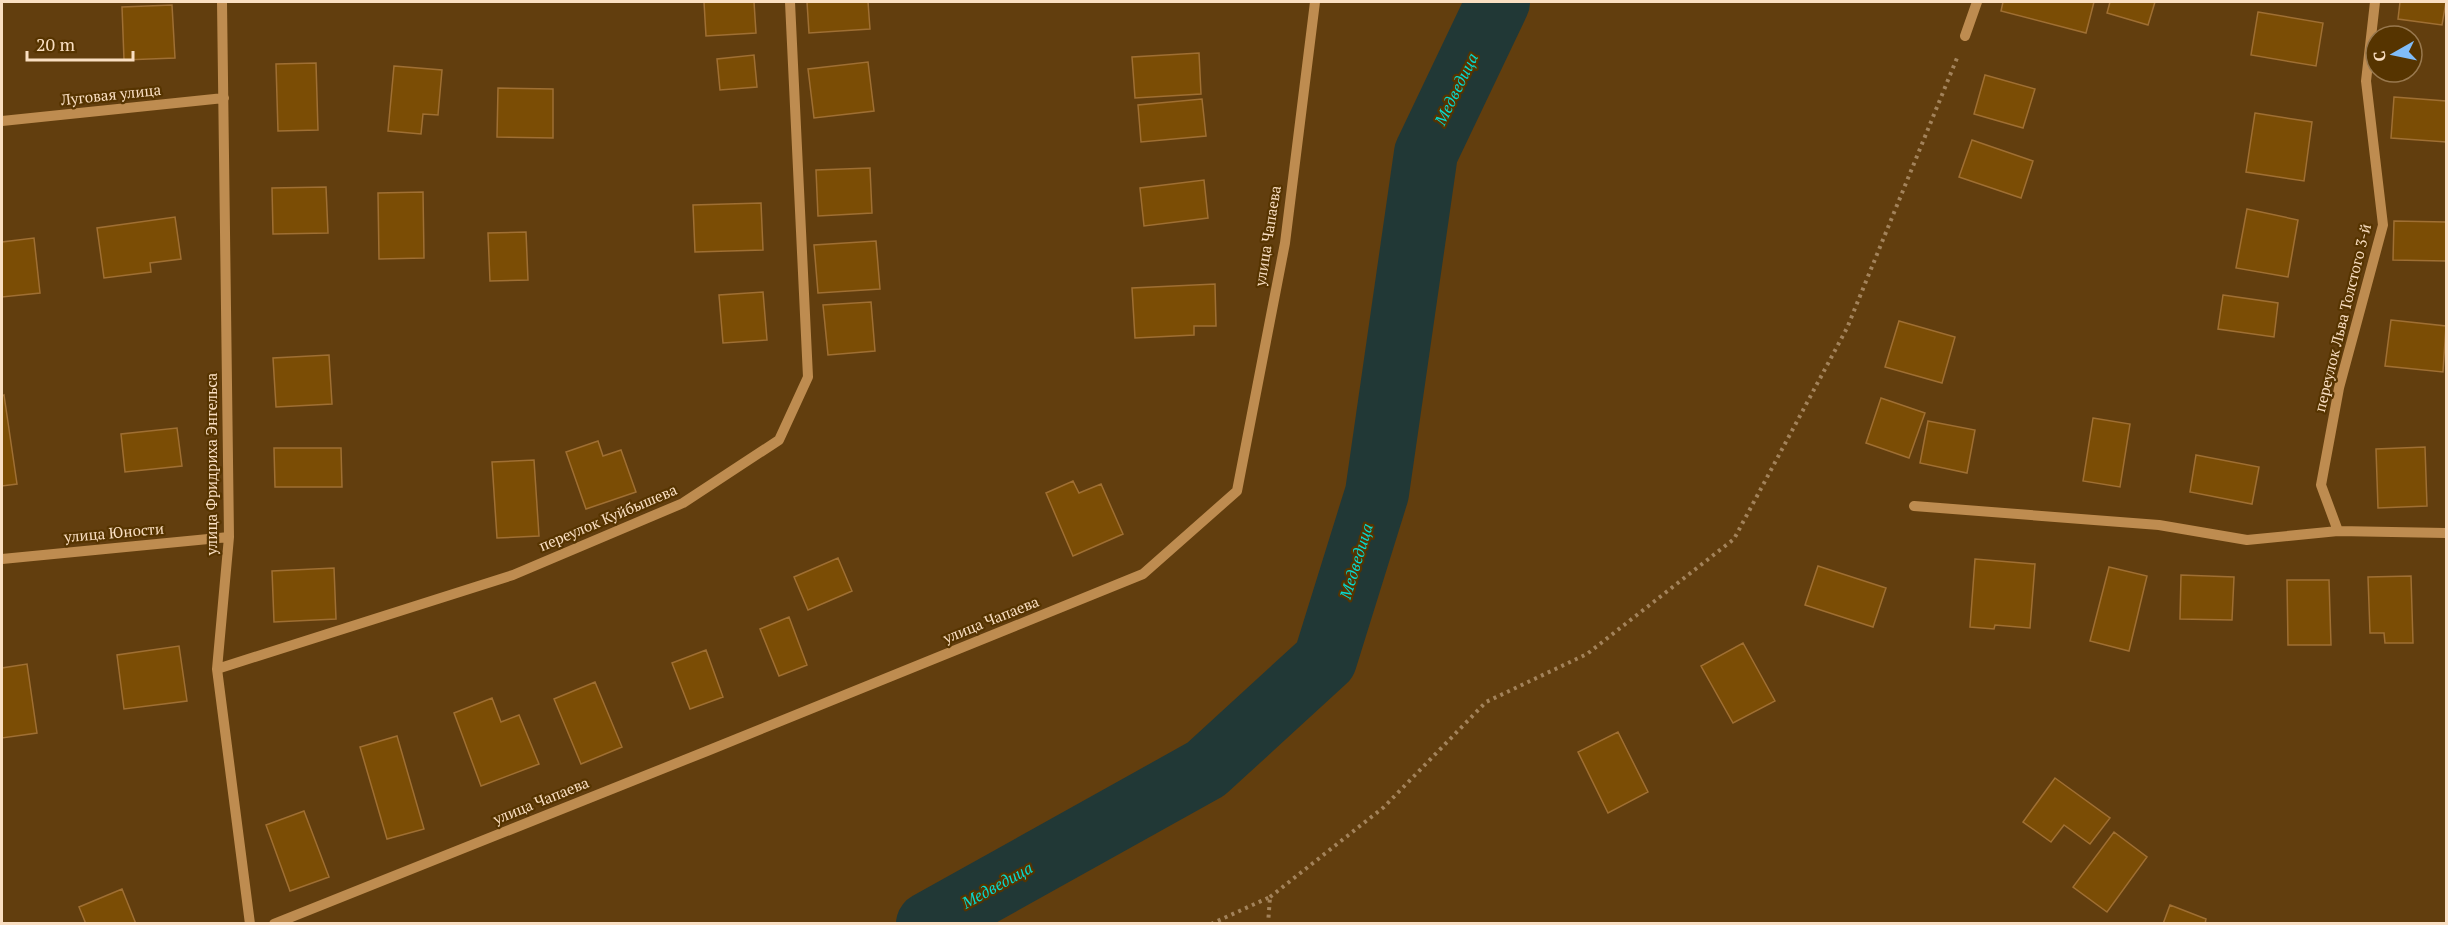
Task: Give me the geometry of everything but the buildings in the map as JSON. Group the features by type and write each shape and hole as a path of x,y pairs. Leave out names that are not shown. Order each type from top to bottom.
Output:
{"street":[{"name":"улица Фридриха Энгельса","path":"222,2 229,537 217,669 250,924"},
{"name":"переулок Куйбышева","path":"217,669 513,575 683,503 779,440 808,377 790,2"},
{"name":"улица Чапаева","path":"274,924 1143,574 1237,491 1285,243 1314,2"},
{"path":"1965,36 1977,2"},
{"name":"переулок Льва Толстого 3-й","path":"2338,531 2320,485 2339,388 2383,225 2366,81 2375,2"},
{"name":"Луговая улица","path":"2,121 224,98"},
{"path":"1914,506 2159,525 2247,540 2338,531 2446,533"},
{"name":"улица Юности","path":"2,559 229,537"}],"path":[{"path":"1211,924 1270,897 1384,807 1486,702 1587,654 1734,539 1847,328 1965,36"},
{"path":"1268,924 1270,897"}],"waterway":[{"name":"Медведица","path":"928,924 1206,769 1325,660 1377,493 1426,153 1498,2"}]}
